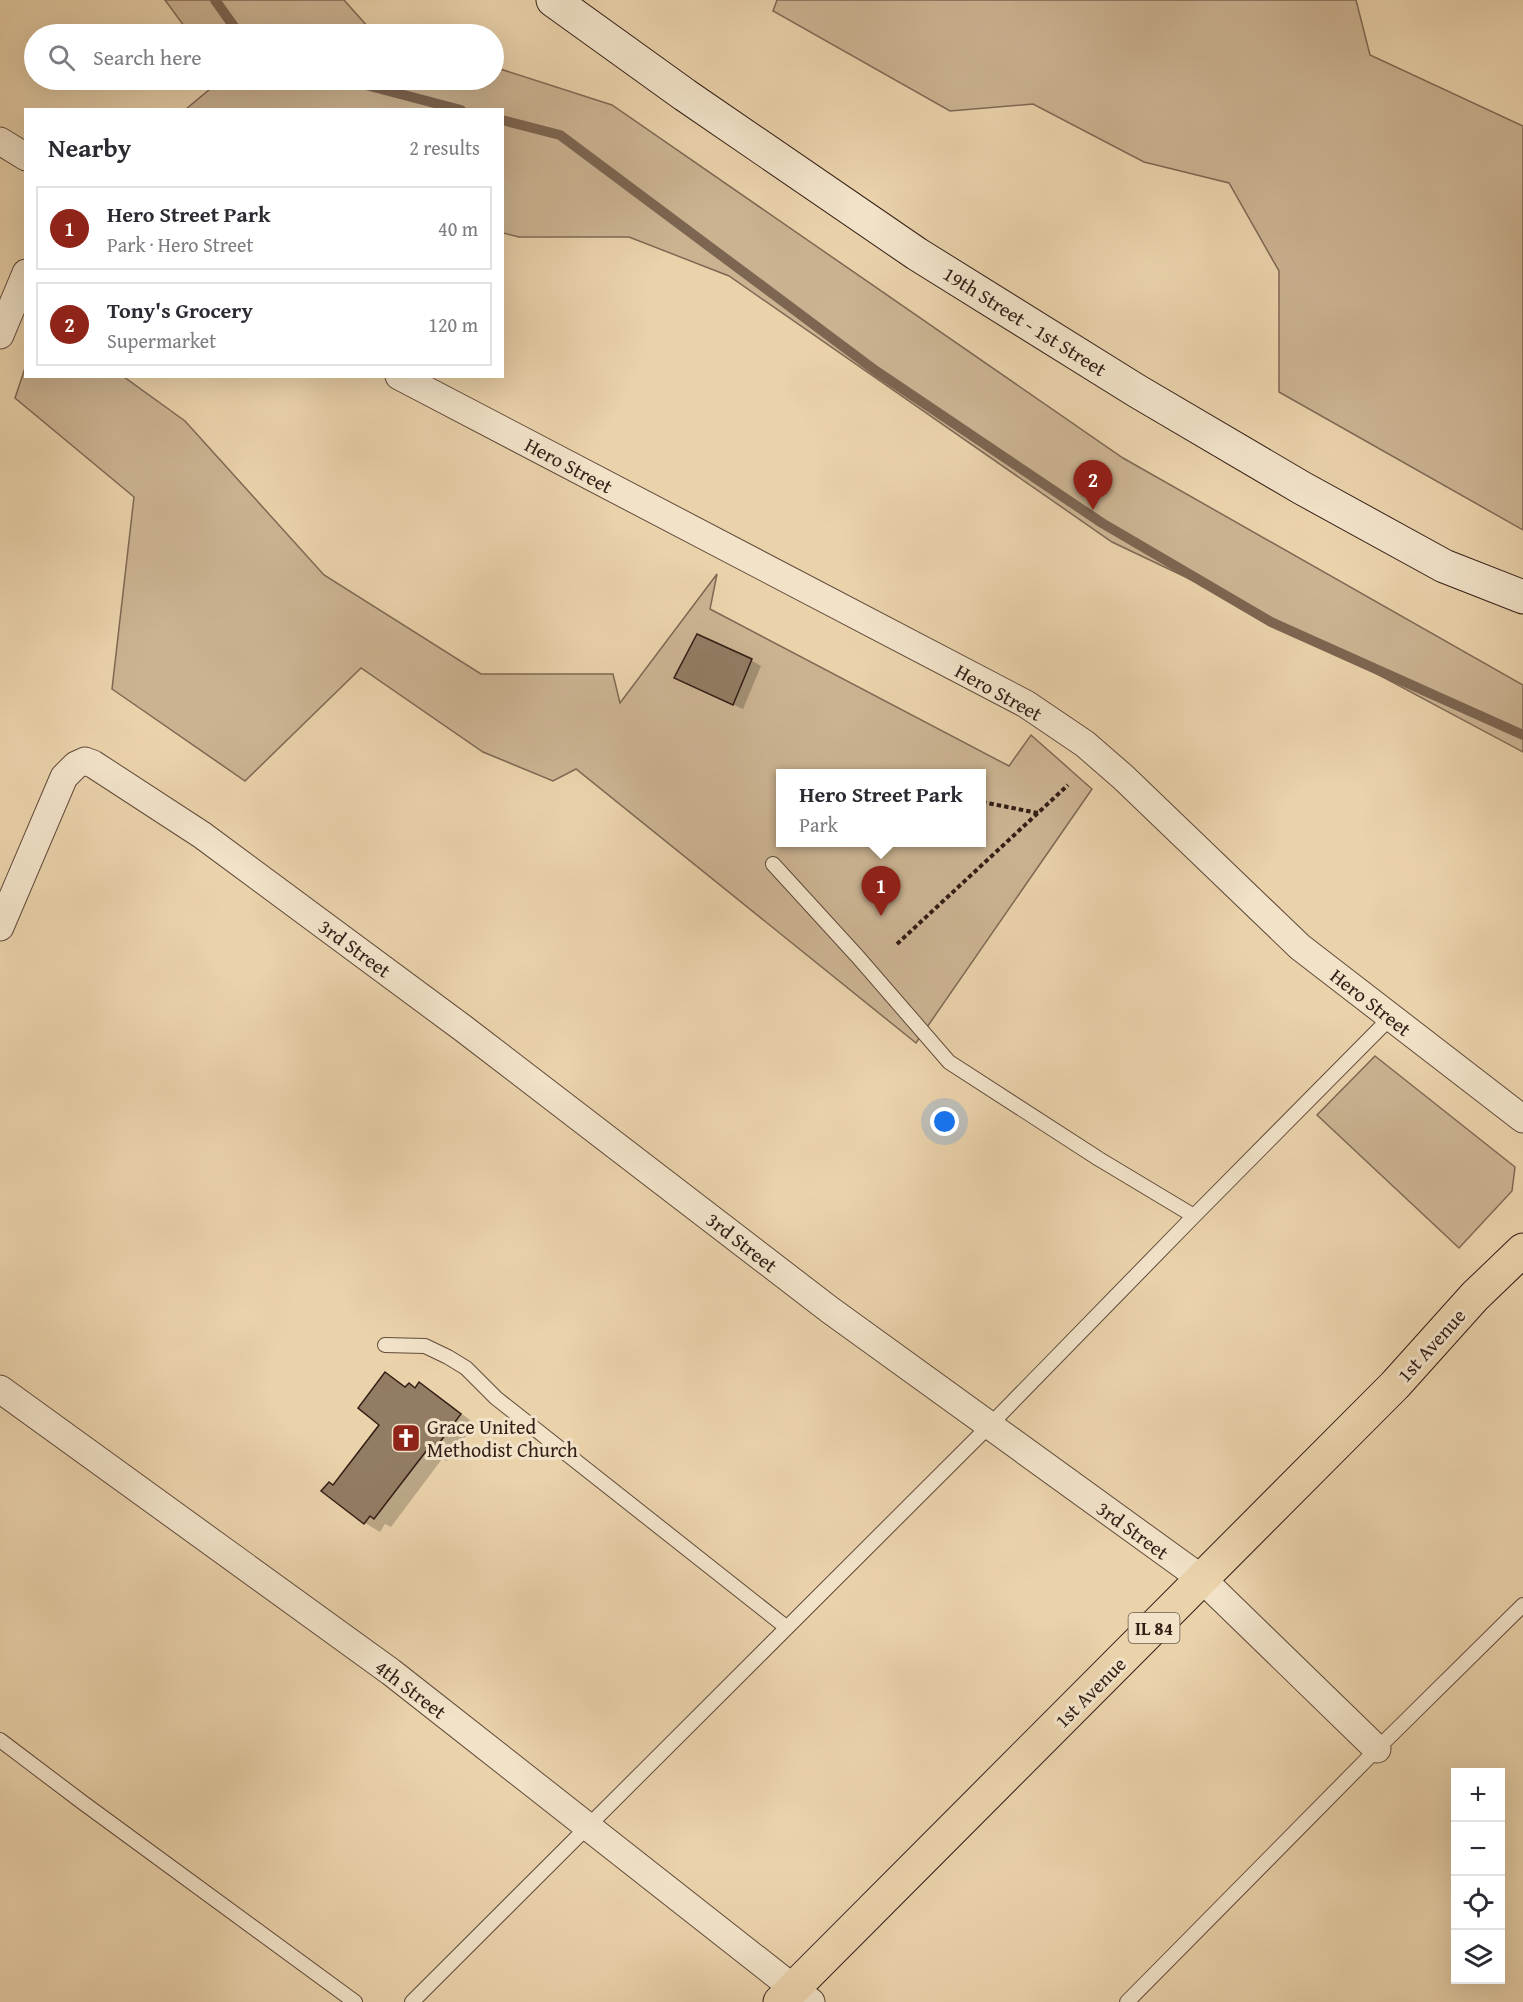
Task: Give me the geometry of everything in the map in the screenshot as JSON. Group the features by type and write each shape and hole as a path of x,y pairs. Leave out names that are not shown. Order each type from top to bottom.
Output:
{"main road":[{"name":"19th Street - 1st Street","path":"553,0 918,254 1137,391 1302,488 1444,566 1523,597"},
{"path":"1444,566 1523,615"},
{"name":"1st Avenue","path":"795,1997 1202,1579 1395,1385 1475,1296 1523,1250"}],"street":[{"path":"0,141 24,156"},
{"path":"0,335 24,278"},
{"name":"Hero Street","path":"403,378 1026,704 1085,744 1123,777 1300,947 1523,1119"},
{"name":"3rd Street","path":"0,927 64,777 76,765 85,761 93,764 202,835 464,1029 830,1310 1202,1579 1377,1749"},
{"name":"4th Street","path":"0,1389 391,1672 589,1826 795,1997"}],"lane":[{"path":"773,864 949,1062 1099,1159 1194,1215"},
{"path":"412,2002 989,1426 1391,1017"},
{"path":"385,1345 425,1346 466,1368 496,1398 786,1627"},
{"path":"1127,2002 1523,1605"},
{"path":"0,1740 355,2002"}],"path":[{"path":"897,944 1068,785"},
{"path":"986,803 1038,813"}],"shaded area":[{"path":"165,0 344,0 365,24 183,24"},
{"path":"777,0 1356,0 1370,55 1523,126 1523,530 1279,392 1279,271 1229,183 1144,162 1033,104 950,111 773,11"},
{"path":"504,70 612,105 1123,458 1523,685 1523,752 1278,621 1112,542 729,276 629,237 519,237 504,233 504,108 187,108 209,90 504,90"},
{"path":"24,371 24,378 125,378 185,421 324,575 481,674 613,674 620,703 717,574 710,609 1009,766 1031,735 1092,789 916,1043 576,769 553,781 483,752 361,668 245,781 112,689 134,497 15,398"},
{"path":"1375,1056 1515,1167 1512,1191 1459,1248 1317,1115"}],"building":[{"path":"697,634 752,659 733,705 674,678"},
{"name":"Grace United Methodist Church","path":"385,1372 405,1387 409,1383 415,1388 419,1382 461,1414 431,1454 427,1450 374,1519 370,1516 364,1524 321,1491 329,1482 333,1485 379,1425 358,1408"}],"waterway":[{"path":"215,0 232,24"},
{"path":"385,90 453,108"},
{"path":"504,121 560,135 876,371 1102,523 1271,622 1523,735"}],"place":[{"name":"Tony's Grocery","path":"1093,510"},
{"name":"Hero Street Park","path":"881,916"},
{"name":"Grace United Methodist Church","path":"406,1438"}]}
